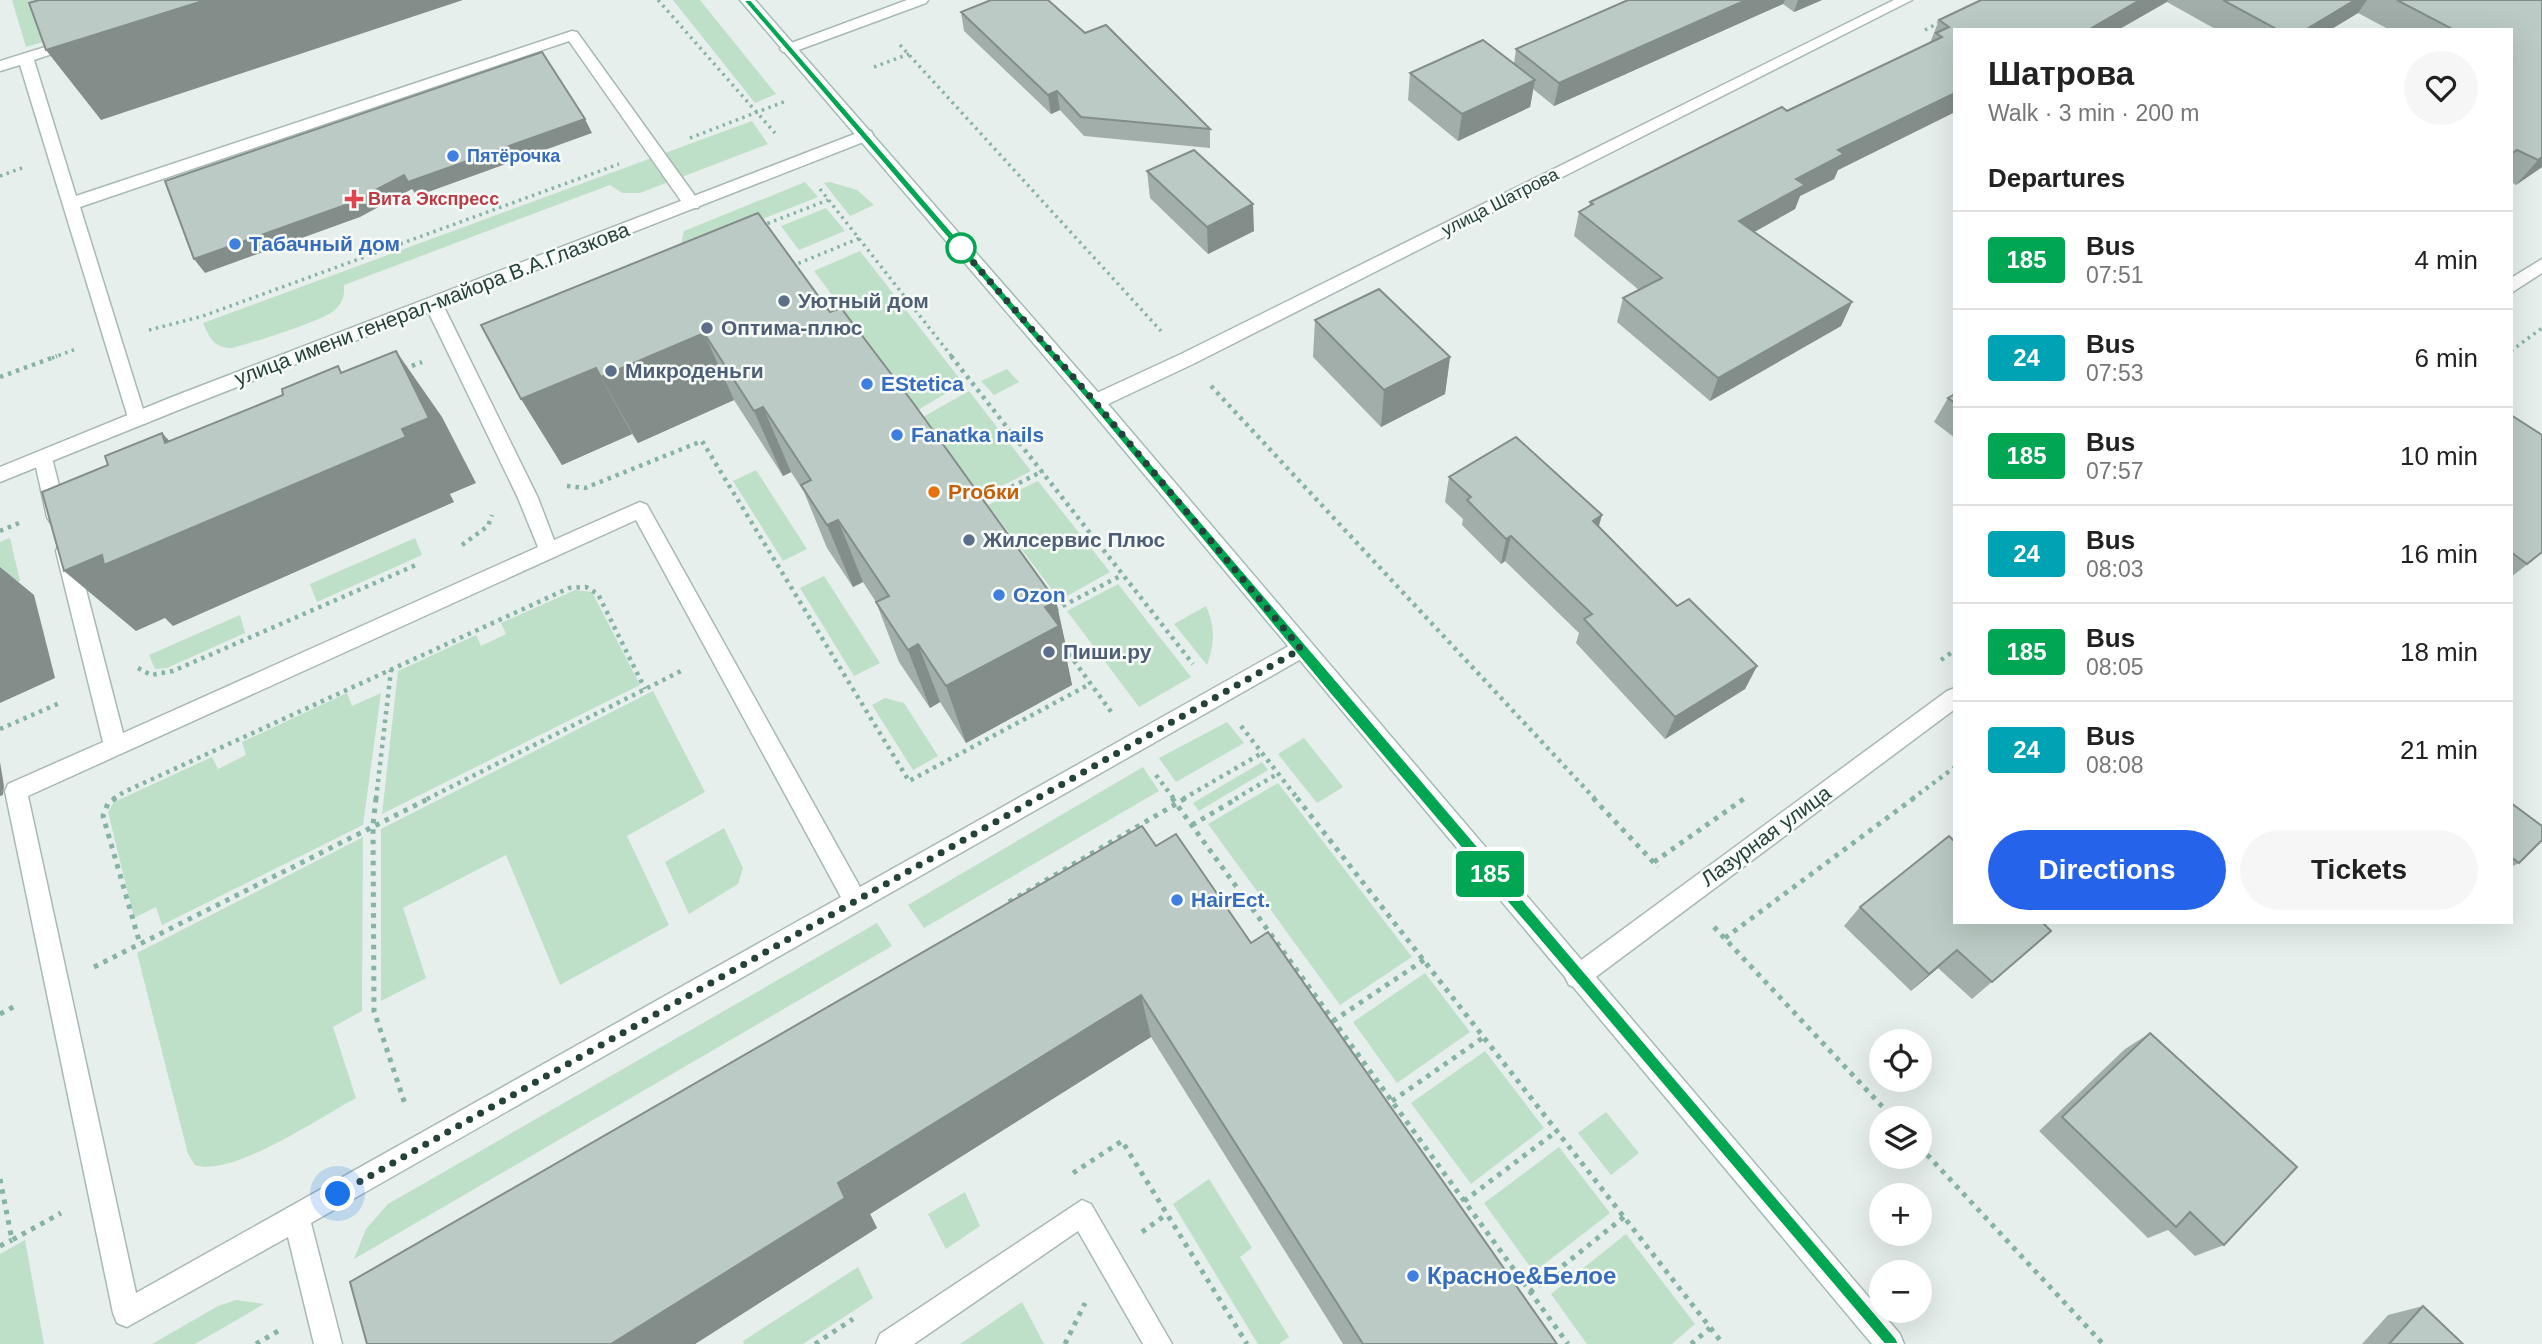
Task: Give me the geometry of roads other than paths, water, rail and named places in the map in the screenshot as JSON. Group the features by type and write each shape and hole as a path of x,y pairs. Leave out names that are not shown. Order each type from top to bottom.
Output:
{"street":[{"path":"747,0 1095,402 1577,977 1890,1344"},
{"path":"788,49 921,0"},
{"name":"улица Шатрова","path":"1095,402 1905,0"},
{"path":"71,204 572,35 692,204"},
{"path":"0,66 92,37"},
{"path":"25,57 138,419"},
{"name":"улица имени генерал-майора В.А.Глазкова","path":"0,475 865,135"},
{"path":"2513,286 2542,265"},
{"path":"434,305 528,498 549,551"},
{"path":"43,458 115,746"},
{"path":"856,902 640,510 16,791 127,1313 420,1149 856,902 1133,743 1301,649"},
{"name":"Лазурная улица","path":"1577,977 1953,697"},
{"path":"890,1344 1082,1213 1158,1344"},
{"path":"296,1217 328,1344"}],"place":[{"name":"Пятёрочка","path":"453,156"},
{"name":"Вита Экспресс","path":"354,199"},
{"name":"Табачный дом","path":"235,244"},
{"name":"Уютный дом","path":"784,301"},
{"name":"Оптима-плюс","path":"707,328"},
{"name":"Микроденьги","path":"611,371"},
{"name":"EStetica","path":"867,384"},
{"name":"Fanatka nails","path":"897,435"},
{"name":"Proбки","path":"934,492"},
{"name":"Жилсервис Плюс","path":"969,540"},
{"name":"Ozon","path":"999,595"},
{"name":"Пиши.ру","path":"1049,652"},
{"name":"HairEct.","path":"1177,900"},
{"name":"Красное&Белое","path":"1413,1276"}]}
